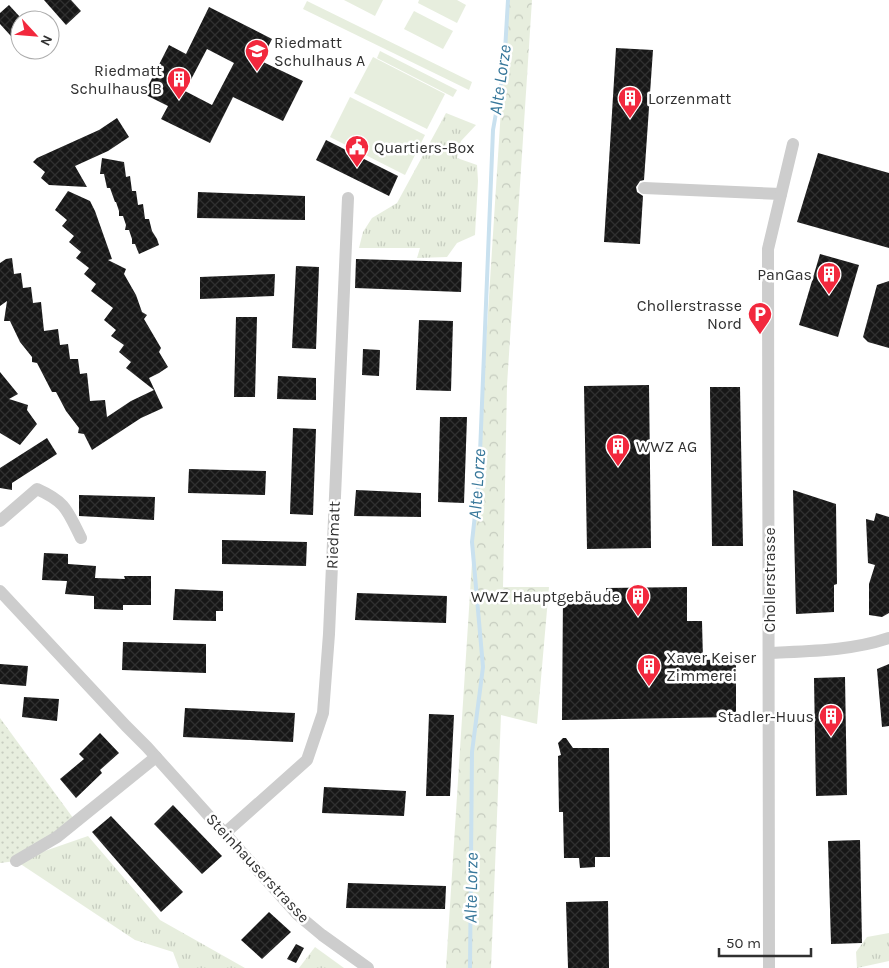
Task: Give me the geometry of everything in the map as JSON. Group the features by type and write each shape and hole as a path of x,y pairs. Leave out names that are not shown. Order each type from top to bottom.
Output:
{"street":[{"name":"Chollerstrasse","path":"769,968 768,249 793,144"},
{"path":"644,188 781,194"},
{"name":"Riedmatt","path":"225,833 307,760 323,713 329,634 348,198"},
{"path":"0,521 37,489 54,496 65,507 81,538"},
{"name":"Steinhauserstrasse","path":"0,590 156,757 298,915 328,940 368,968"},
{"path":"769,654 851,648 889,638"},
{"path":"16,861 57,837 156,757"}],"green space":[{"path":"344,0 383,0 375,16"},
{"path":"419,0 457,0 466,5 457,23 418,3"},
{"path":"508,0 532,0 507,385 503,587 549,587 537,724 501,715 491,968 446,968"},
{"path":"307,1 472,82 469,90 303,9"},
{"path":"414,11 453,31 443,49 404,29"},
{"path":"380,51 457,90 453,97 377,58"},
{"path":"373,57 445,94 427,129 354,93"},
{"path":"350,97 425,135 405,175 330,137"},
{"path":"446,113 476,125 461,141 457,158 477,165 475,235 457,243 447,257 417,258 420,248 359,248 363,232 372,218 397,203"},
{"path":"0,718 76,822 16,861 0,863"},
{"path":"88,836 160,920 245,968 179,968 173,952 135,940 16,861"},
{"path":"889,933 889,961 857,968 856,952 867,937"},
{"path":"315,947 344,968 299,968"}],"building":[{"path":"44,0 71,0 81,11 66,25 60,18 60,10 53,10"},
{"path":"9,5 14,10 10,10 10,35 0,24 0,13"},
{"path":"209,7 272,39 261,61 303,81 283,121 233,97 210,143 161,119 168,106 144,94 169,45 186,54","holes":["207,49 234,63 212,105 185,91"]},
{"name":"Lorzenmatt","path":"616,48 653,50 644,180 640,181 636,187 637,192 643,196 640,244 604,242"},
{"path":"117,118 129,137 108,151 75,166 87,187 49,185 41,178 45,172 33,162 37,158 99,130"},
{"name":"Quartiers-Box","path":"326,140 398,176 389,196 316,160"},
{"path":"818,153 889,173 889,248 797,222"},
{"path":"102,158 124,162 126,177 130,176 132,191 136,191 138,205 143,204 145,219 149,219 152,231 159,245 139,254 135,244 132,244 129,230 125,230 126,225 123,216 119,216 119,211 110,188 107,188 104,174 100,174"},
{"path":"68,191 90,201 112,259 108,260 126,269 124,274 136,295 142,312 147,315 144,319 161,348 159,352 168,367 149,378 163,408 141,418 92,450 84,434 78,433 79,428 66,411 56,392 52,392 37,363 32,362 32,357 20,342 10,321 4,321 7,301 0,306 0,263 12,258 14,274 21,273 23,288 31,287 33,303 41,302 44,331 58,329 60,345 68,344 70,359 78,359 80,374 87,373 90,401 105,400 107,417 131,401 154,390 126,368 131,362 119,352 124,345 111,336 116,330 104,320 113,308 91,291 96,284 84,274 89,268 76,258 81,252 69,242 74,236 62,226 67,220 55,210"},
{"path":"198,192 305,196 305,220 197,218"},
{"name":"PanGas","path":"820,254 859,265 838,337 799,325"},
{"path":"356,259 462,262 461,292 355,288"},
{"path":"296,266 319,267 316,349 292,348"},
{"path":"275,274 274,296 200,299 200,277"},
{"path":"889,281 889,348 868,342 863,337 877,285"},
{"path":"236,317 257,317 255,397 234,397"},
{"path":"419,320 453,321 451,391 416,390"},
{"path":"363,349 380,350 379,376 362,375"},
{"path":"0,372 18,394 9,399 28,405 27,410 37,424 20,445 0,433"},
{"path":"278,376 316,378 316,400 277,399"},
{"name":"WWZ AG","path":"649,385 651,548 587,549 584,386"},
{"name":"WWZ AG","path":"710,387 740,387 743,546 712,546"},
{"path":"440,417 467,417 464,503 438,502"},
{"path":"293,428 316,429 313,515 290,514"},
{"path":"47,438 57,454 12,483 12,490 0,488 0,468"},
{"path":"189,469 266,471 265,495 188,493"},
{"path":"356,490 421,493 421,517 354,516"},
{"path":"793,490 836,504 837,584 834,585 834,612 796,614"},
{"path":"79,495 155,497 154,520 79,516"},
{"path":"876,513 889,517 889,613 882,617 869,615 869,584 875,565 868,563 866,519 874,521"},
{"path":"222,540 307,542 306,566 222,564"},
{"path":"44,553 68,554 68,564 96,566 95,578 125,579 124,576 151,576 151,605 123,605 123,610 94,609 94,596 65,594 67,581 42,580"},
{"path":"687,587 687,621 702,621 703,660 736,659 736,717 562,720 563,594 606,593 606,588"},
{"path":"175,589 223,591 223,611 216,611 216,621 173,620"},
{"path":"357,593 447,596 446,623 355,620"},
{"path":"123,642 206,644 206,673 122,670"},
{"path":"0,664 28,666 26,686 0,684"},
{"path":"889,664 889,726 882,727 877,669"},
{"name":"Stadler-Huus","path":"845,677 847,795 816,796 814,678"},
{"path":"24,697 59,699 57,721 22,717"},
{"path":"185,708 295,713 293,742 183,737"},
{"path":"429,714 454,715 450,796 426,796"},
{"path":"100,733 119,753 100,770 102,773 76,798 60,779 84,759 79,754"},
{"path":"563,738 566,738 573,748 609,748 610,857 595,857 595,867 580,868 579,858 564,858 563,812 559,812 558,756 561,755 558,743"},
{"path":"324,787 406,791 404,816 322,813"},
{"path":"173,805 222,856 202,874 154,824"},
{"path":"111,816 183,892 161,912 92,832"},
{"path":"860,840 862,943 831,944 828,841"},
{"path":"348,883 446,886 445,909 346,908"},
{"path":"608,901 609,968 568,968 566,902"},
{"path":"269,912 291,932 262,959 241,940"},
{"path":"296,944 304,948 296,963 287,959"}],"waterway":[{"name":"Alte Lorze","path":"470,968 472,752 483,667 472,542 479,478 493,130 504,68 508,0"}],"place":[{"name":"Riedmatt Schulhaus A","path":"257,72"},
{"name":"Riedmatt Schulhaus B","path":"179,100"},
{"name":"Lorzenmatt","path":"630,119"},
{"name":"Quartiers-Box","path":"357,168"},
{"name":"PanGas","path":"829,295"},
{"name":"Chollerstrasse Nord","path":"760,335"},
{"name":"WWZ AG","path":"618,467"},
{"name":"WWZ Hauptgebäude","path":"638,617"},
{"name":"Xaver Keiser Zimmerei","path":"649,687"},
{"name":"Stadler-Huus","path":"831,737"}]}
